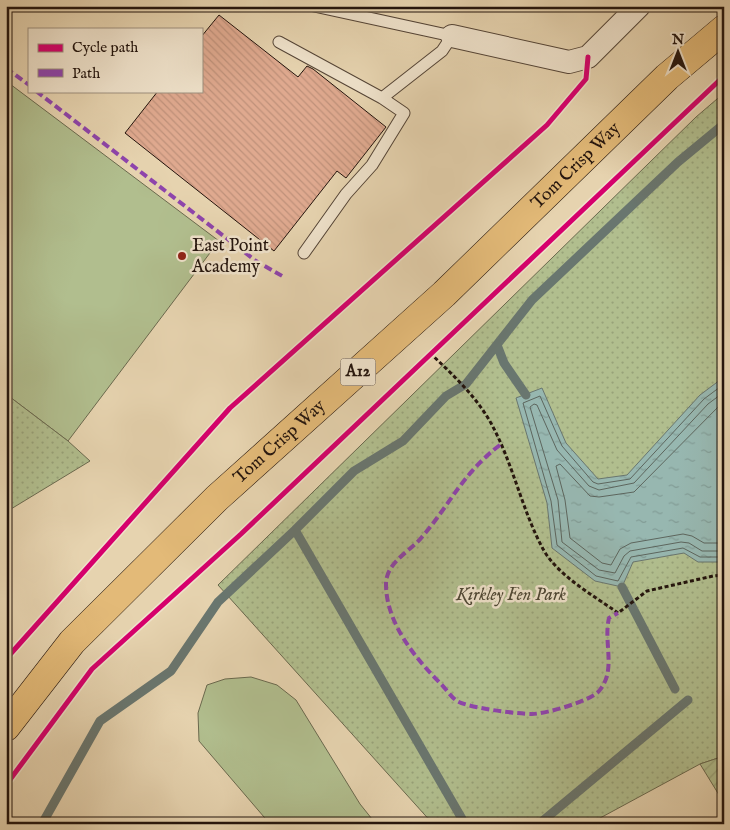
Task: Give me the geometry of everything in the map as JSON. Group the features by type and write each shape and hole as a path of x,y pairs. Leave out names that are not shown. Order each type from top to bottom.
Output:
{"highway":[{"name":"Tom Crisp Way","path":"6,727 72,642 217,498 444,294 667,77 724,29"}],"street":[{"path":"452,36 570,62 588,57 639,6"}],"lane":[{"path":"314,6 452,36 442,52 382,98"},
{"path":"279,42 382,98 404,113 372,165 346,194 304,254"}],"path":[{"path":"430,353 475,400 492,426 544,550 567,576 618,613 647,591 724,575"}],"green space":[{"path":"6,81 219,241 68,441 6,394"},
{"name":"Kirkley Fen Park","path":"724,93 724,756 700,764 589,824 433,824 218,585 696,117"},
{"path":"6,394 68,441 90,461 6,512"},
{"path":"251,677 277,685 296,700 360,804 376,824 270,824 199,741 198,713 207,685 225,679"},
{"path":"724,756 724,803 700,764"}],"water":[{"path":"724,377 724,562 698,562 684,553 633,562 622,587 595,581 552,548 547,503 516,398 542,388 566,443 598,479 627,475 700,395"}],"building":[{"path":"219,15 298,77 307,66 313,69 386,127 346,178 337,171 274,251 125,133 157,92 202,92 202,36"}],"waterway":[{"path":"42,824 100,721 171,671 218,602 295,530 354,471 403,441 446,396 466,384 532,300 678,162 724,124"},
{"path":"497,345 504,363 526,395"},
{"path":"295,530 465,824"},
{"path":"622,587 675,689"},
{"path":"539,824 688,700"}],"marked path":[{"path":"6,68 28,84"},
{"path":"37,92 256,261 284,277"},
{"path":"500,445 476,466 417,542 394,563 387,576 387,598 391,612 412,651 453,697 463,704 525,714 538,713 578,703 599,691 607,674 609,618 618,613"}],"cycle path":[{"path":"6,659 230,408 547,125 586,79 588,57"},
{"path":"6,785 92,669 241,534 724,76"}],"place":[{"name":"East Point Academy","path":"182,256"}]}
